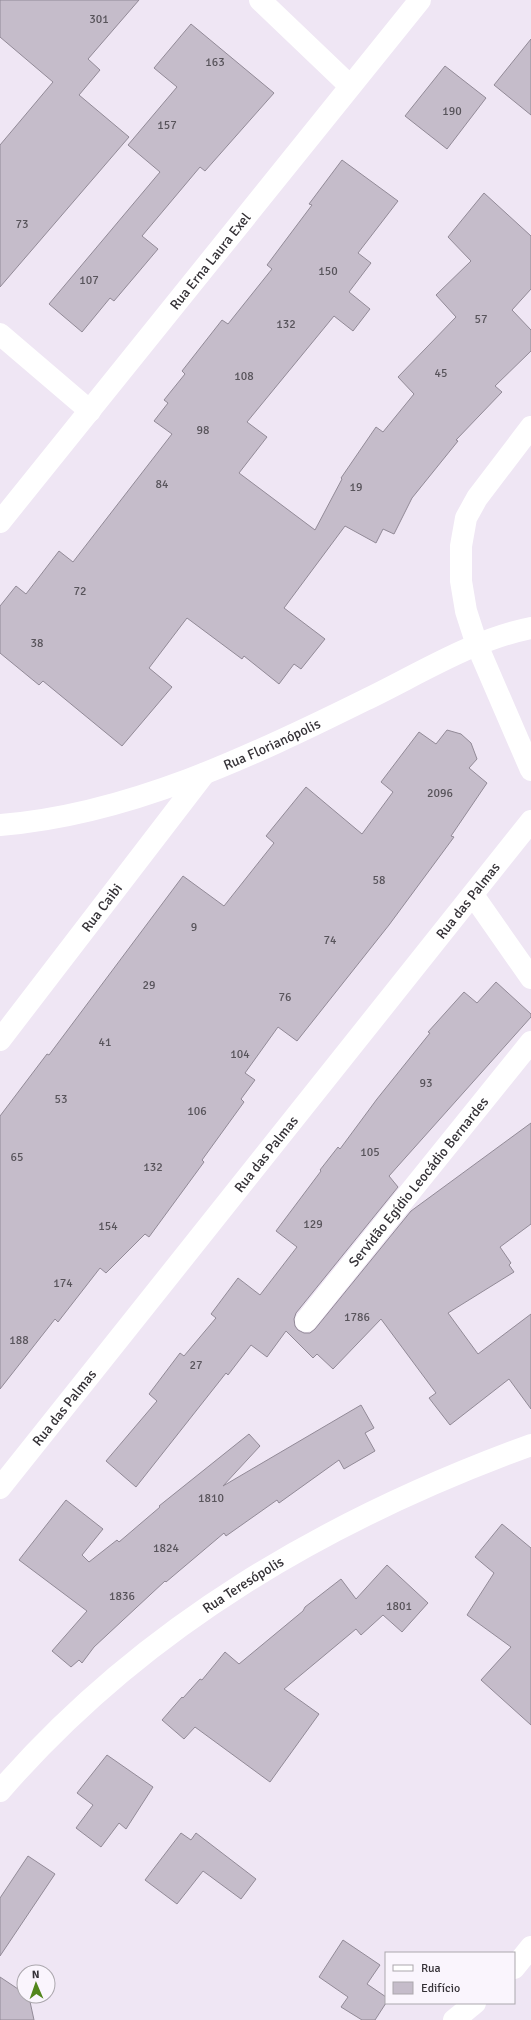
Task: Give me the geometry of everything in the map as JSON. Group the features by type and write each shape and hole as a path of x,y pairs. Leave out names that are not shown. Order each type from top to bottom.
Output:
{"street":[{"path":"260,0 350,86"},
{"name":"Rua Erna Laura Exel","path":"0,522 420,0"},
{"path":"0,334 90,411"},
{"path":"531,427 477,498 466,518 461,546 461,582 466,611 477,645 531,770"},
{"name":"Rua Florianópolis","path":"0,825 89,810 204,774 297,734 477,645 515,631 531,628"},
{"name":"Rua Caibi","path":"0,1040 204,774"},
{"name":"Rua das Palmas","path":"0,1488 473,895 531,820"},
{"path":"473,895 531,978"},
{"name":"Servidão Egídio Leocádio Bernardes","path":"306,1321 531,1042"},
{"name":"Rua Teresópolis","path":"0,1791 95,1693 162,1639 249,1578 329,1532 392,1501 437,1481 531,1445"},
{"path":"515,1967 531,1947"},
{"path":"515,1974 531,1968"},
{"path":"454,2020 474,2004"}],"building":[{"path":"0,0 139,0 88,59 100,70 79,95 129,137 0,287 0,145 53,82 0,37"},
{"path":"191,24 274,93 205,171 200,167 142,236 158,249 114,301 110,298 82,332 49,304 160,172 128,145 177,87 154,68"},
{"path":"531,39 531,115 494,85"},
{"path":"445,66 486,98 447,149 405,116"},
{"path":"342,160 398,201 358,253 371,263 349,292 370,309 353,331 334,316 247,422 267,437 239,473 315,530 342,479 341,478 376,427 383,432 414,394 398,377 456,317 436,295 471,261 448,237 484,193 531,236 531,289 512,310 531,330 531,351 495,386 502,392 456,440 458,441 412,498 394,534 383,529 376,543 345,526 284,608 325,639 301,669 294,664 279,684 244,656 242,659 187,618 149,668 172,687 122,746 43,681 39,685 0,653 0,606 16,586 26,594 59,551 73,562 172,434 154,421 168,403 164,400 185,374 182,371 222,320 228,324 272,269 267,265 312,205 309,204"},
{"path":"447,730 461,734 471,743 477,759 469,768 487,783 451,836 454,837 389,925 297,1041 278,1027 245,1073 255,1080 241,1099 244,1102 202,1160 204,1162 149,1237 145,1234 106,1273 100,1268 58,1322 55,1319 0,1389 0,1116 47,1054 49,1055 183,876 224,906 274,843 266,836 306,787 362,834 393,792 381,782 419,732 436,744"},
{"path":"496,982 531,1014 531,1017 389,1176 398,1187 296,1313 294,1319 295,1326 298,1330 304,1333 310,1333 315,1329 411,1211 531,1123 531,1224 500,1247 511,1263 509,1265 514,1272 448,1313 478,1354 531,1314 531,1409 509,1379 450,1425 429,1398 436,1393 381,1319 333,1369 317,1354 313,1358 286,1331 267,1357 251,1345 228,1375 226,1373 136,1487 106,1461 157,1401 149,1394 180,1353 184,1356 216,1318 211,1314 238,1278 260,1295 297,1247 276,1231 321,1171 320,1170 338,1147 340,1149 377,1099 430,1033 428,1032 464,992 477,1003"},
{"path":"361,1405 374,1428 365,1433 375,1451 344,1469 339,1460 279,1503 277,1500 226,1536 224,1533 166,1582 165,1581 94,1647 82,1663 79,1660 71,1667 52,1651 87,1611 19,1560 66,1500 103,1529 82,1555 89,1562 117,1540 119,1542 160,1507 159,1506 249,1434 260,1446 223,1486"},
{"path":"502,1524 531,1548 531,1725 481,1680 511,1647 467,1615 494,1573 475,1557"},
{"path":"387,1565 428,1603 402,1632 383,1615 361,1635 356,1629 284,1689 319,1714 270,1782 195,1727 184,1739 162,1720 200,1679 202,1680 225,1652 239,1664 303,1611 305,1607 341,1579 356,1599"},
{"path":"107,1755 153,1787 126,1829 119,1823 101,1847 76,1828 93,1805 77,1793"},
{"path":"181,1833 191,1840 196,1833 256,1879 241,1899 203,1871 177,1904 145,1880"},
{"path":"28,1856 55,1874 0,1956 0,1898"},
{"path":"343,1940 380,1965 367,1984 385,1996 385,2004 375,2020 362,2020 341,2007 348,1997 319,1977"},
{"path":"0,1977 16,1988 16,2004 31,2004 34,2020 0,2020"}]}
